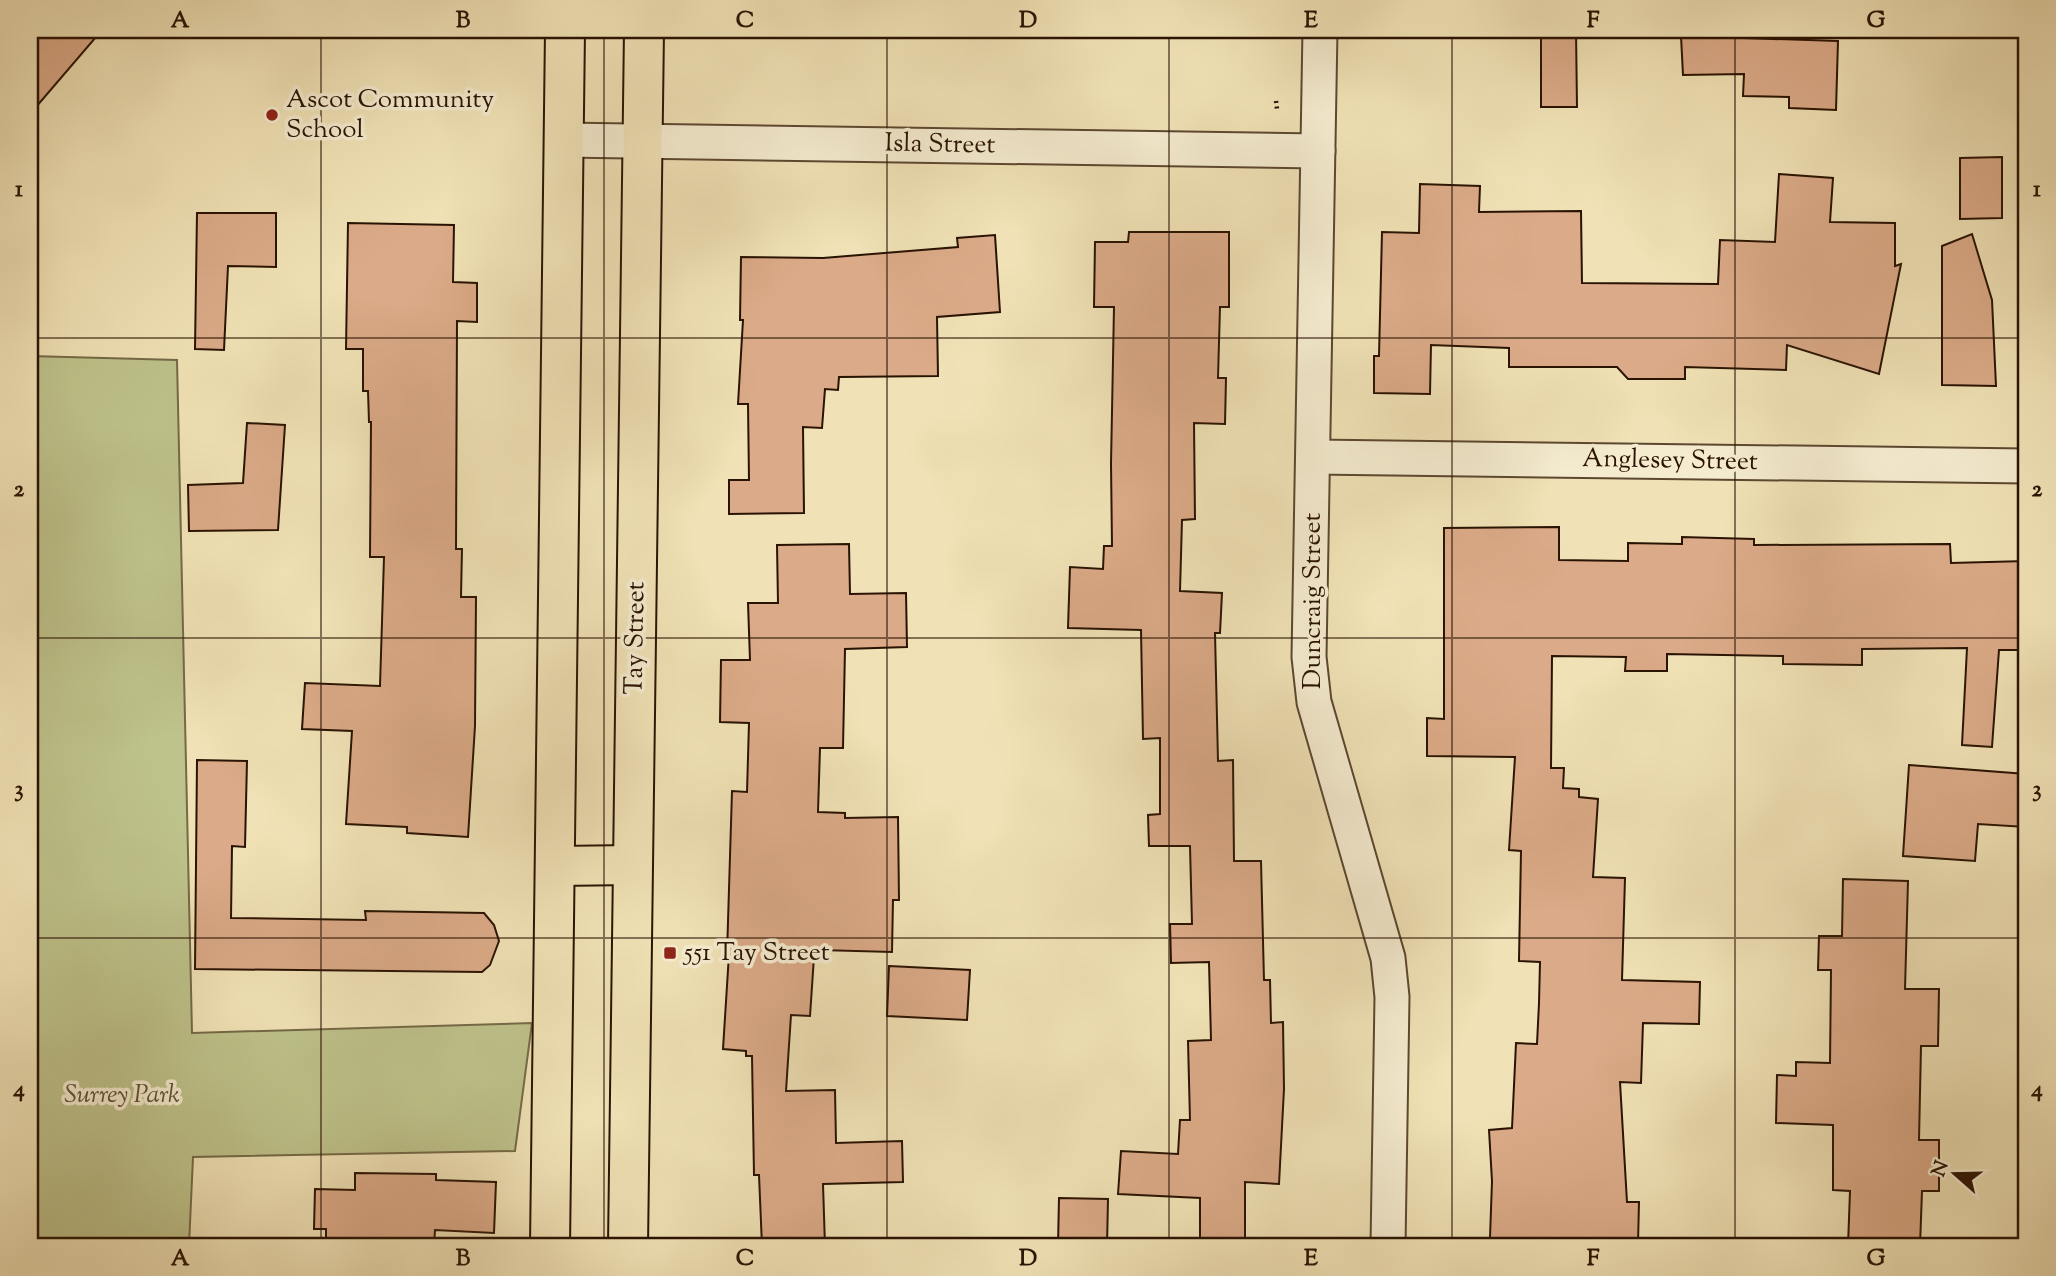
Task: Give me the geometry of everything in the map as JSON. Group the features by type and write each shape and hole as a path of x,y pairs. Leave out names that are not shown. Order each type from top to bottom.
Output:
{"highway":[{"path":"550,1246 565,30"},
{"name":"Tay Street","path":"628,1246 644,30"},
{"path":"556,866 633,865"}],"street":[{"name":"Duncraig Street","path":"1320,30 1309,657 1314,702 1388,958 1392,997 1388,1246"},
{"name":"Isla Street","path":"563,139 1318,151"},
{"name":"Anglesey Street","path":"1314,457 2026,466"}],"path":[{"path":"1276,101 1277,109"}],"green space":[{"name":"Surrey Park","path":"30,356 177,360 192,1033 532,1023 515,1151 193,1157 189,1246 30,1246"}],"building":[{"path":"30,30 102,30 30,114"},
{"path":"1541,30 1576,30 1577,107 1541,107"},
{"path":"1681,36 1838,41 1836,110 1789,108 1789,97 1743,96 1744,74 1683,75"},
{"path":"2002,157 2002,218 1960,219 1960,158"},
{"path":"1779,174 1833,178 1830,222 1895,223 1895,266 1901,264 1879,374 1787,345 1786,370 1685,367 1685,379 1628,379 1617,367 1509,367 1509,348 1431,345 1430,394 1374,393 1374,356 1379,356 1382,232 1419,233 1420,184 1480,186 1479,212 1581,211 1582,283 1718,284 1720,240 1775,242"},
{"path":"197,213 276,213 276,267 228,266 224,350 195,349"},
{"path":"348,223 454,225 453,282 477,283 477,322 457,321 456,549 462,549 461,597 476,597 475,726 468,837 407,833 407,827 346,824 352,731 302,729 305,683 380,686 384,557 370,557 371,422 368,391 363,391 363,349 346,349"},
{"path":"1129,232 1229,232 1229,307 1220,307 1218,378 1226,378 1225,424 1194,423 1195,519 1182,520 1180,591 1222,593 1220,633 1215,633 1218,761 1233,760 1234,861 1261,861 1264,980 1270,980 1271,1023 1283,1022 1284,1089 1279,1184 1245,1182 1245,1246 1200,1246 1200,1198 1118,1194 1121,1151 1178,1154 1180,1120 1190,1120 1188,1041 1211,1040 1209,962 1171,963 1170,924 1192,924 1190,846 1149,846 1148,815 1160,814 1160,738 1143,739 1141,630 1068,628 1070,567 1103,569 1104,546 1112,546 1114,307 1094,307 1095,242 1128,242"},
{"path":"1972,234 1992,300 1996,386 1942,385 1942,246"},
{"path":"995,235 1000,312 937,317 938,376 839,377 838,390 825,389 822,428 803,427 804,513 729,514 729,480 749,480 748,404 738,404 743,320 740,320 741,257 823,258 958,247 957,238"},
{"path":"247,423 285,425 278,530 189,531 188,485 243,483"},
{"path":"1559,527 1559,560 1628,561 1628,543 1682,544 1682,537 1754,539 1754,545 1950,544 1951,563 2026,561 2026,650 1999,650 1992,747 1962,745 1967,648 1862,649 1862,665 1783,664 1783,656 1667,654 1667,671 1625,671 1626,657 1552,656 1551,768 1564,768 1563,788 1579,789 1579,797 1598,799 1593,877 1625,878 1622,980 1700,982 1699,1024 1643,1023 1641,1083 1620,1082 1627,1202 1639,1202 1638,1244 1499,1246 1500,1238 1490,1238 1492,1181 1489,1130 1512,1128 1516,1043 1537,1044 1539,1003 1540,962 1519,961 1521,851 1509,850 1515,757 1427,756 1427,718 1444,719 1444,528"},
{"path":"849,544 850,594 906,593 907,647 845,649 843,748 820,748 818,812 845,813 845,818 898,817 899,900 893,900 892,952 820,950 820,957 814,957 810,1016 791,1015 786,1091 835,1090 836,1143 902,1141 903,1182 823,1184 825,1246 762,1246 759,1175 754,1175 752,1056 746,1056 746,1051 723,1049 729,954 732,791 747,792 749,723 720,722 721,660 750,660 748,603 778,603 777,545"},
{"path":"197,760 247,761 245,847 232,846 231,918 366,920 365,911 484,913 494,925 499,941 490,965 482,972 195,969"},
{"path":"1909,765 2026,774 2026,827 1978,824 1975,861 1903,856"},
{"path":"1843,879 1908,881 1905,989 1939,989 1938,1046 1921,1046 1919,1140 1939,1140 1939,1191 1922,1191 1920,1246 1848,1246 1850,1191 1833,1190 1833,1125 1776,1123 1777,1075 1796,1076 1796,1062 1830,1063 1831,970 1818,970 1819,936 1842,936"},
{"path":"889,966 970,970 967,1020 887,1016"},
{"path":"355,1173 436,1174 436,1180 496,1182 494,1233 435,1230 434,1246 326,1246 326,1229 314,1229 315,1189 355,1190"},
{"path":"1059,1198 1108,1199 1107,1246 1058,1246"}],"place":[{"name":"Ascot Community School","path":"272,115"},
{"name":"551 Tay Street","path":"670,953"}]}
